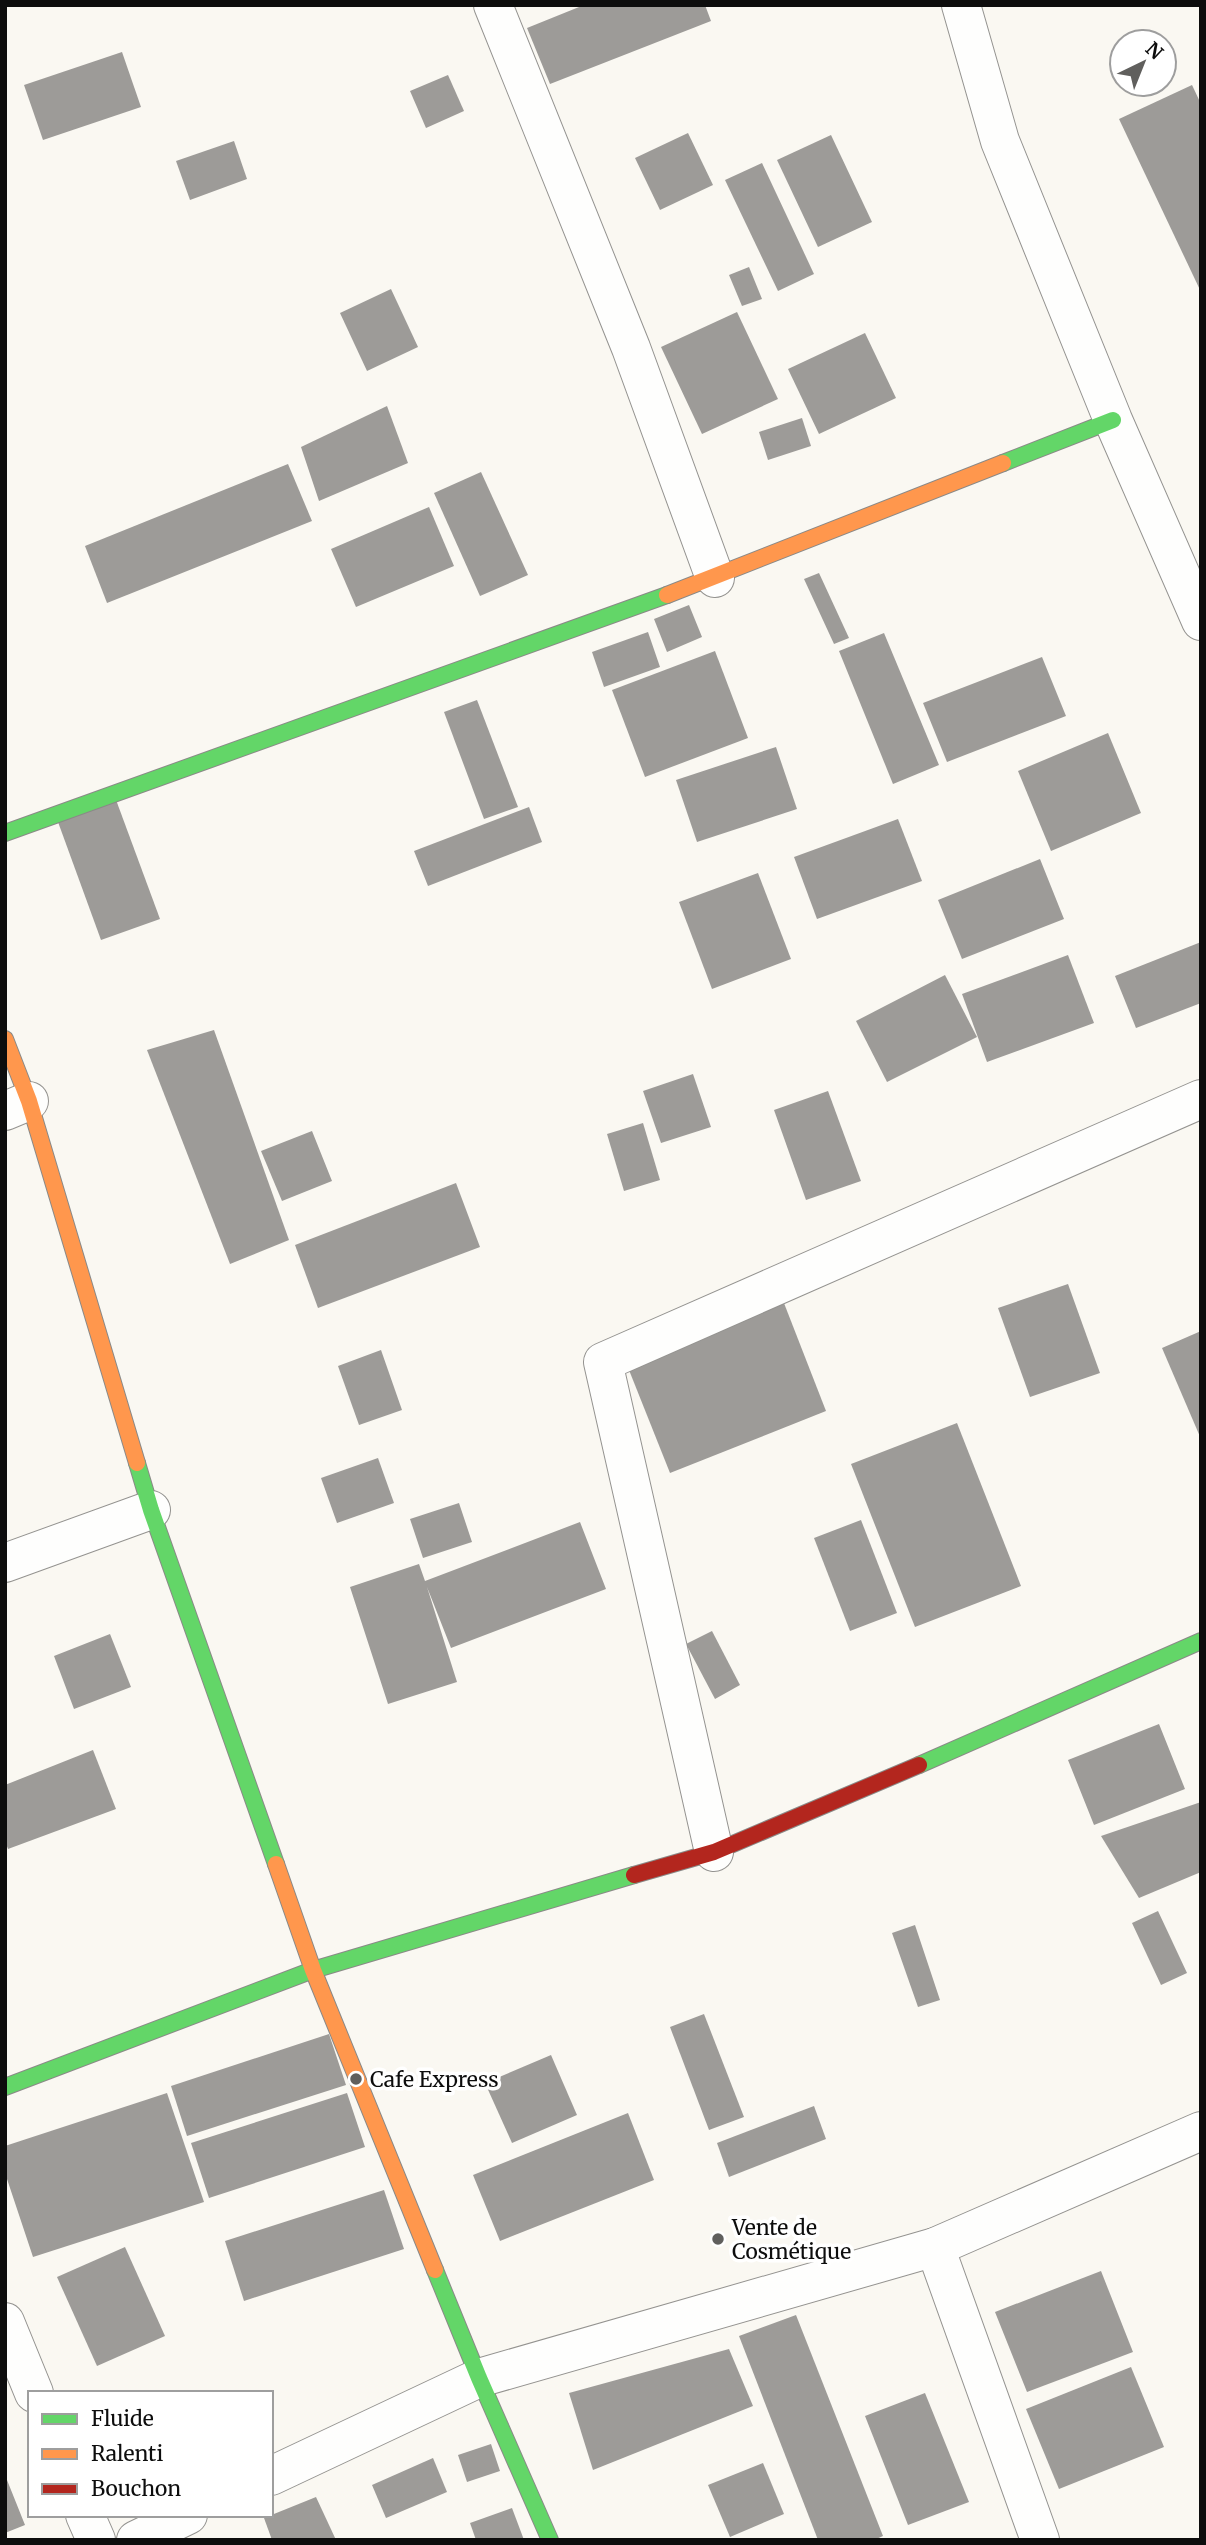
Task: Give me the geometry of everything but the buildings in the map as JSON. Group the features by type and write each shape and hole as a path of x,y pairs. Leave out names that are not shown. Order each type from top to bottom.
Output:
{"street":[{"path":"493,5 631,348 715,578"},
{"path":"961,5 1000,141 1113,420 1201,621"},
{"path":"5,833 715,578 1113,420"},
{"path":"5,1039 17,1106 151,1510 313,1970 479,2378 550,2540"},
{"path":"714,1852 603,1362 1201,1099"},
{"path":"5,1563 151,1510"},
{"path":"5,2087 313,1970 714,1852 1201,1641"},
{"path":"273,2475 479,2378 935,2247 1201,2131"},
{"path":"935,2247 1040,2540"},
{"path":"5,2322 33,2391"},
{"path":"86,2517 96,2540"},
{"path":"136,2540 184,2517"}],"traffic: fast":[{"path":"1003,463 1113,420"},
{"path":"5,833 667,595"},
{"path":"137,1463 151,1510 276,1864"},
{"path":"919,1765 1201,1641"},
{"path":"5,2087 313,1970 634,1875"},
{"path":"435,2270 550,2540"}],"traffic: slow":[{"path":"667,595 1003,463"},
{"path":"5,1039 29,1101 137,1463"},
{"path":"276,1864 313,1970 435,2270"}],"traffic: jam":[{"path":"634,1875 714,1852 919,1765"}],"place":[{"name":"Cafe Express","path":"356,2079"},
{"name":"Vente de Cosmétique","path":"718,2239"}]}
